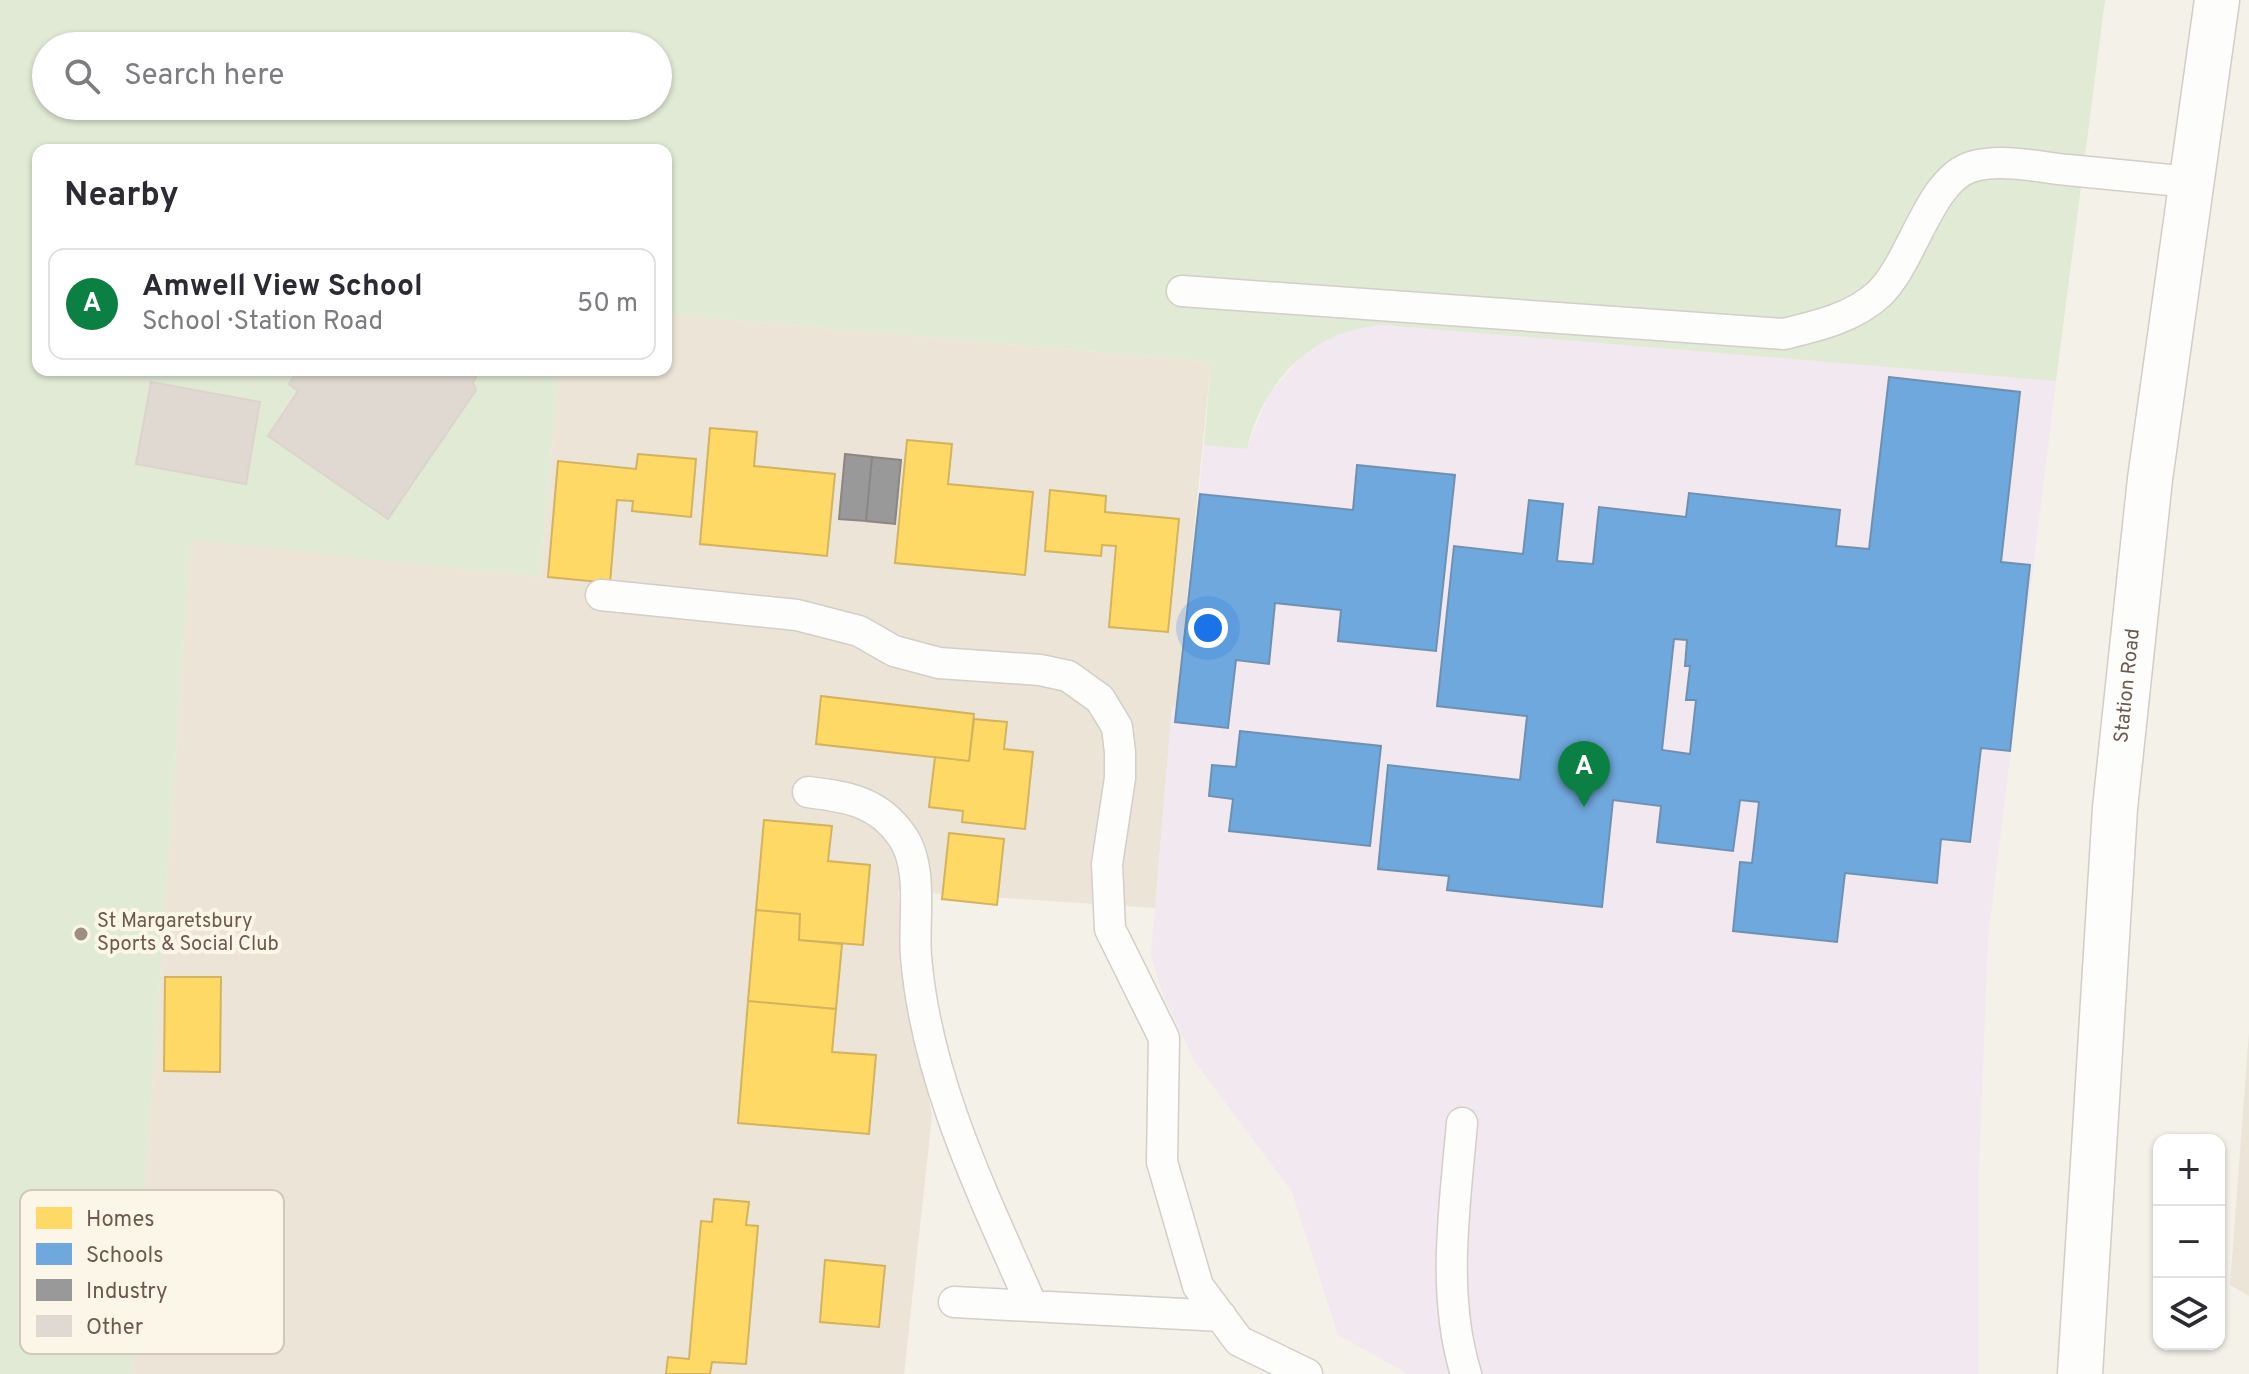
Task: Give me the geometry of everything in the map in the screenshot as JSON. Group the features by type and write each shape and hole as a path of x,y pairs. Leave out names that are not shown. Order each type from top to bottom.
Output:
{"main road":[{"name":"Station Road","path":"2080,1374 2115,808 2150,479 2217,0"}],"lane":[{"path":"1182,291 1784,334 1848,315 1879,294 1901,266 1941,191 1954,176 1970,167 2011,164 2190,182"},
{"path":"601,595 797,615 859,631 894,651 939,663 1040,670 1068,676 1100,699 1117,727 1120,752 1120,778 1107,864 1110,929 1164,1038 1162,1162 1198,1286 1239,1341 1307,1374"},
{"path":"808,792 869,804 904,838 910,855 915,892 916,958 953,1124 1032,1306"},
{"path":"1462,1123 1452,1250 1458,1347 1466,1374"},
{"path":"954,1302 1221,1316"}],"shaded area":[{"path":"672,315 1211,362 1176,707 1172,707 1155,908 898,891 911,1003 932,1116 904,1374 132,1374 133,1354 284,1354 284,1190 145,1190 191,539 540,577 558,376 672,376"},
{"path":"1383,325 2056,381 1988,938 1979,1171 1979,1374 1408,1374 1338,1335 1292,1192 1195,1062 1163,995 1151,955 1172,707 1176,706 1204,445 1247,449 1269,394 1308,350 1330,336 1357,327"},
{"path":"2249,1032 2249,1296 2230,1285"}],"green space":[{"name":"St Margaretsbury Sports & Social Club","path":"0,0 2105,0 2056,381 1383,325 1334,336 1295,363 1265,402 1247,449 1204,445 1211,362 672,315 672,144 32,144 32,376 558,376 540,577 191,540 145,1190 20,1190 20,1354 133,1354 132,1374 0,1374"}],"building: Homes":[{"path":"710,428 757,432 754,466 835,474 827,556 700,544"},
{"path":"907,440 952,444 948,484 1033,492 1025,575 895,563"},
{"path":"638,454 696,459 691,517 632,511 633,501 617,500 610,583 548,577 558,461 636,469"},
{"path":"1050,490 1106,496 1105,512 1179,519 1168,632 1109,627 1116,546 1102,545 1101,556 1045,551"},
{"path":"821,696 974,714 969,761 816,744"},
{"path":"974,719 1007,722 1004,749 1033,752 1025,829 962,822 963,811 929,807 935,757 969,761"},
{"path":"764,820 832,826 828,861 870,865 863,945 799,940 800,914 756,910"},
{"path":"949,833 1004,839 997,905 942,899"},
{"path":"756,910 800,914 799,940 842,944 836,1009 748,1001"},
{"path":"165,977 221,977 220,1072 164,1071"},
{"path":"748,1001 836,1009 832,1052 876,1055 869,1134 738,1123"},
{"path":"714,1199 749,1202 746,1225 758,1226 746,1364 712,1362 710,1374 666,1374 668,1357 689,1359 701,1221 712,1222"},
{"path":"825,1260 885,1266 879,1327 820,1322"}],"building: Schools":[{"path":"1889,377 2020,392 2001,562 2030,565 2010,751 1981,748 1970,842 1941,839 1937,883 1845,873 1837,942 1733,931 1740,862 1752,863 1759,802 1740,800 1733,851 1657,842 1661,806 1613,800 1602,907 1447,890 1449,876 1378,869 1388,765 1520,780 1527,716 1437,706 1454,546 1523,554 1529,500 1563,504 1557,561 1593,564 1599,507 1686,517 1689,493 1840,510 1836,546 1869,549","holes":["1674,639 1687,640 1685,666 1690,666 1686,700 1696,700 1690,754 1662,750"]},
{"path":"1357,465 1455,475 1436,651 1338,641 1341,610 1275,603 1269,664 1236,660 1228,728 1175,722 1200,494 1353,510"},
{"path":"1240,731 1381,746 1370,846 1229,831 1233,799 1209,796 1212,765 1236,767"}],"building: Industry":[{"path":"845,454 872,457 866,521 839,519"},
{"path":"872,457 901,460 895,524 866,521"}],"building: Other":[{"path":"294,376 476,376 473,382 476,390 388,519 268,436 298,391 289,384"},
{"path":"151,382 260,402 246,484 136,464"}],"place":[{"name":"Amwell View School","path":"1584,807"},
{"name":"St Margaretsbury Sports & Social Club","path":"81,934"}]}
